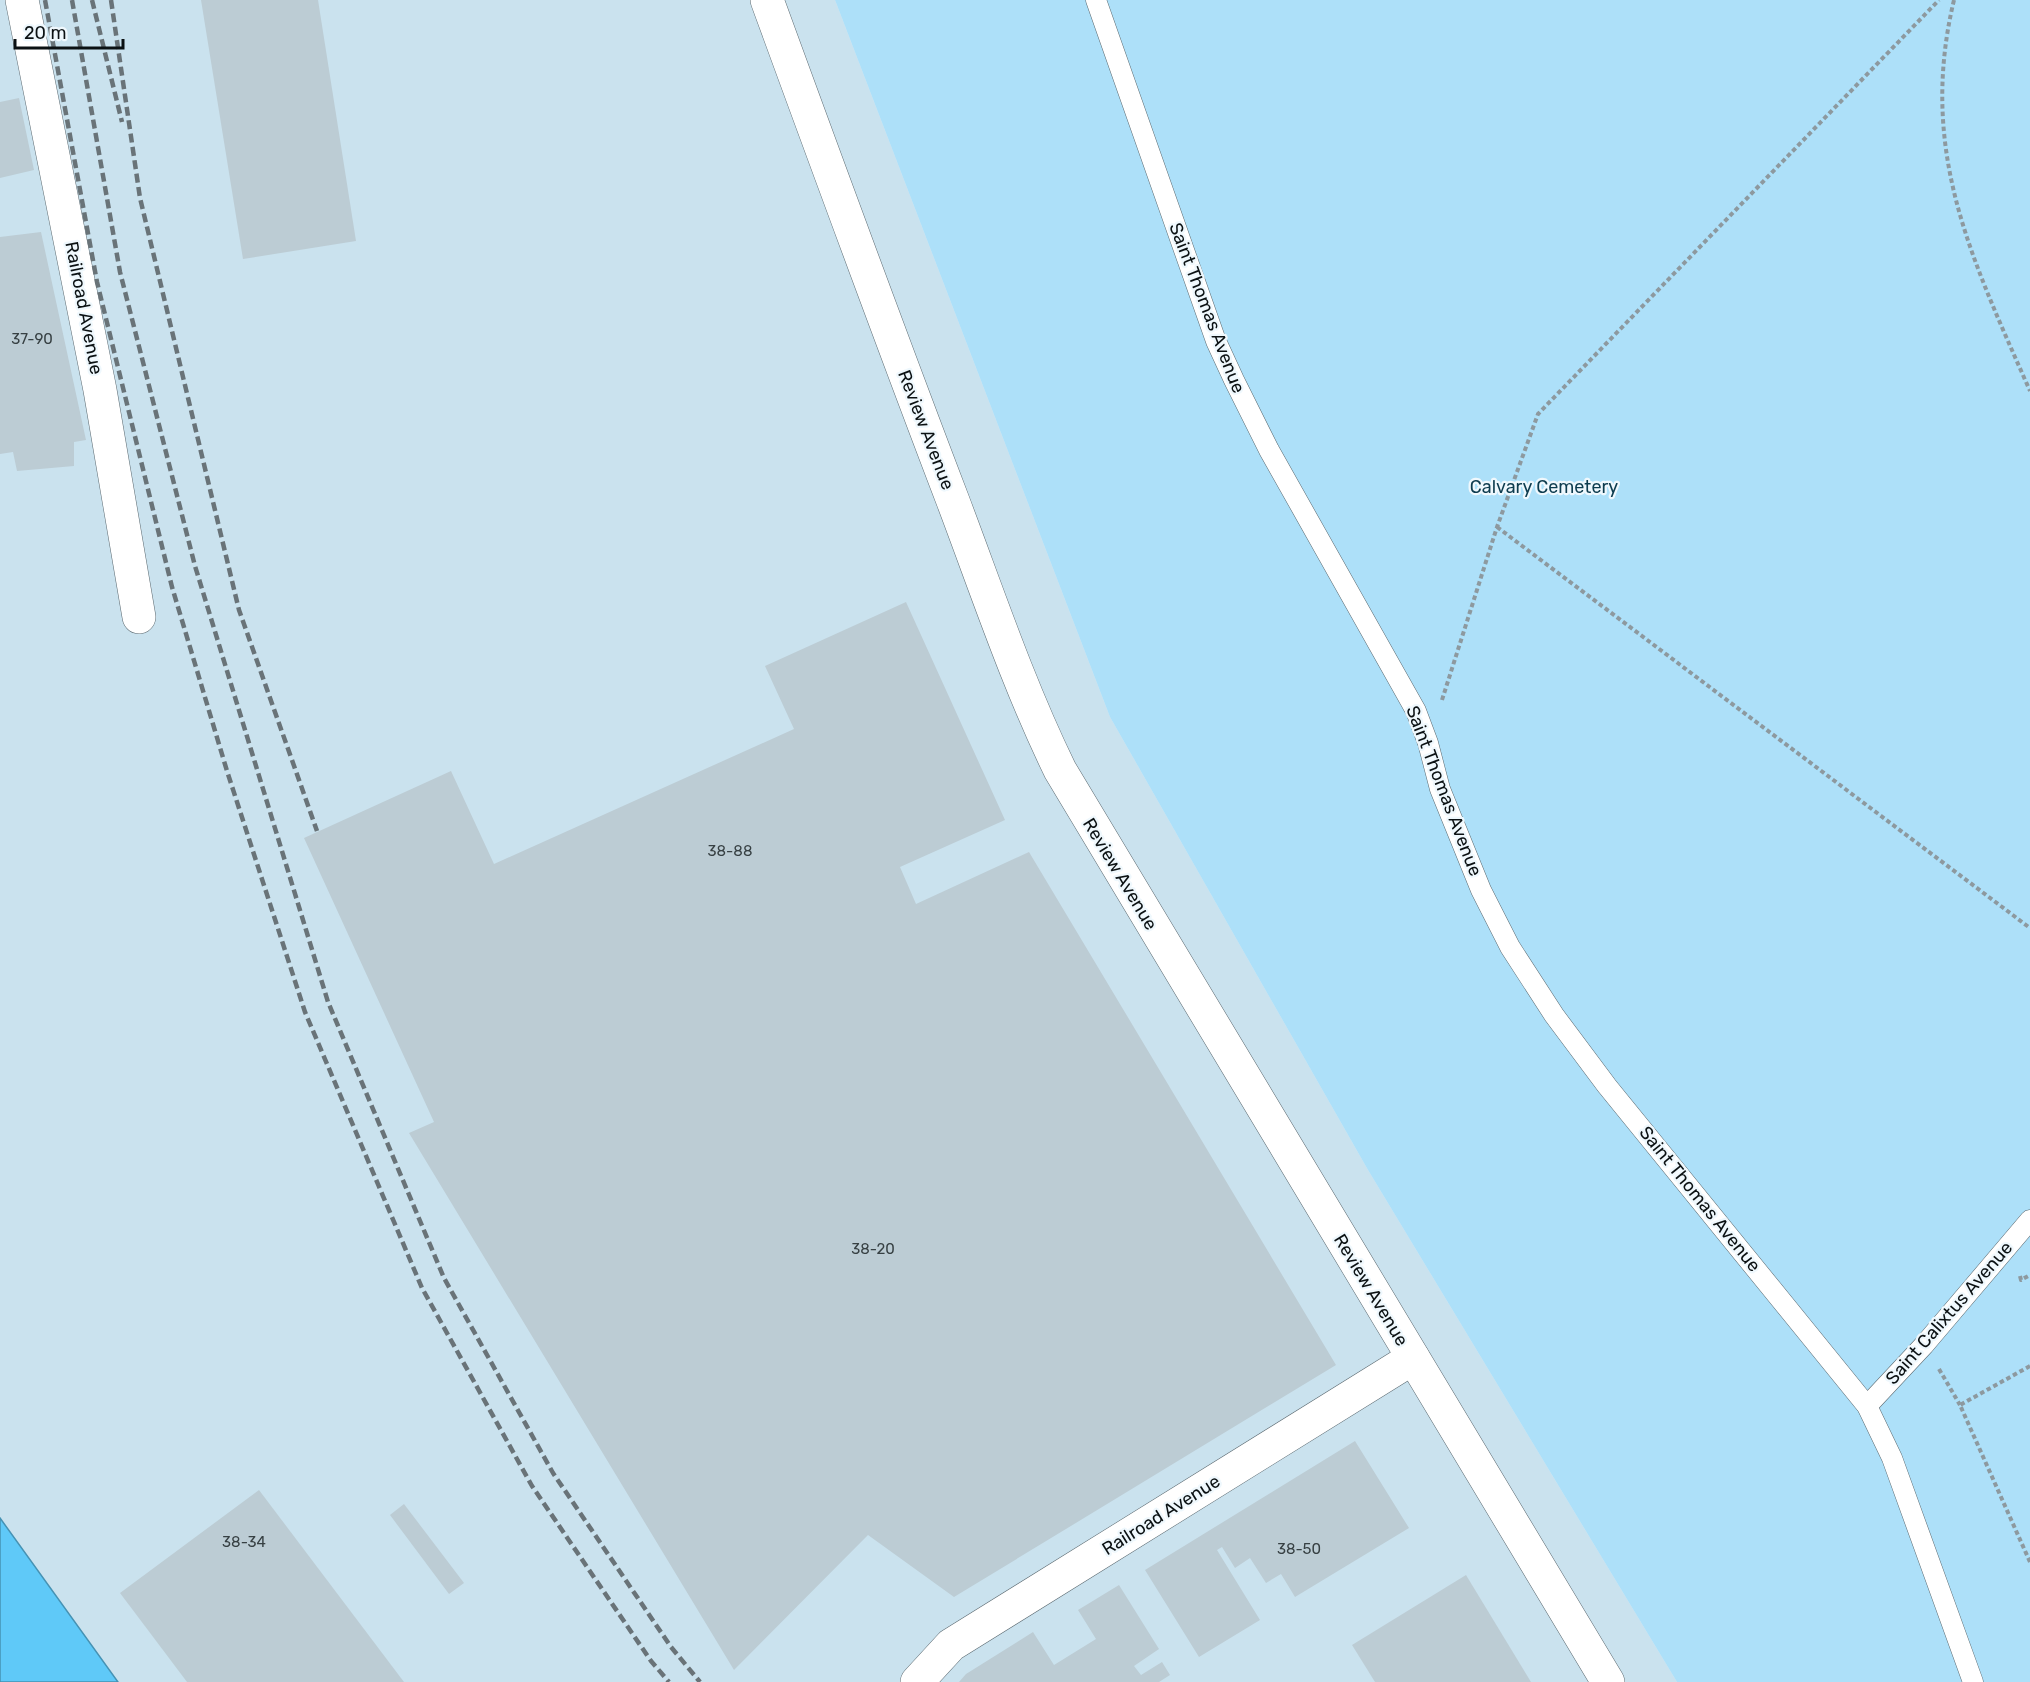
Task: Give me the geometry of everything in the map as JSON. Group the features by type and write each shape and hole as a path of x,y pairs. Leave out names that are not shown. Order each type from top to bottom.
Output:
{"main road":[{"name":"Railroad Avenue","path":"22,0 100,390 139,617"},
{"name":"Review Avenue","path":"767,0 864,268 1046,741 1076,801 1608,1682"},
{"name":"Railroad Avenue","path":"917,1682 951,1645 1413,1358"}],"lane":[{"name":"Saint Thomas Avenue","path":"1096,0 1212,330 1229,370 1264,441 1416,711 1428,743 1440,789 1491,909 1510,947 1554,1015 1615,1095 1868,1406 1892,1458 1973,1682"},
{"name":"Saint Calixtus Avenue","path":"1868,1406 1924,1346 2030,1220"}],"path":[{"path":"1428,743 1497,527 1538,414 1939,0"},
{"path":"1954,0 1941,81 1944,149 1967,237 1984,286 2030,391"},
{"path":"1497,527 2030,928"},
{"path":"1924,1346 1960,1405 2030,1562"},
{"path":"1960,1405 2030,1366"}],"shaded area":[{"path":"0,0 835,0 1110,717 1368,1170 1677,1682 118,1682 0,1518"}],"green space":[{"name":"Calvary Cemetery","path":"835,0 2030,0 2030,1682 1677,1682 1368,1170 1110,717"}],"water":[{"path":"0,1518 118,1682 0,1682"}],"building":[{"path":"201,0 318,0 356,241 243,259"},
{"path":"19,98 34,170 0,178 0,102"},
{"path":"41,232 86,440 74,442 74,466 17,471 13,452 0,454 0,237"},
{"path":"906,602 1005,820 900,867 916,904 1029,852 1336,1365 954,1597 868,1535 734,1670 409,1133 434,1122 304,838 451,771 494,864 794,729 765,666"},
{"path":"1355,1441 1409,1528 1295,1597 1281,1574 1266,1583 1250,1558 1235,1568 1222,1547 1217,1550 1260,1620 1199,1657 1145,1570"},
{"path":"259,1490 404,1682 187,1682 120,1593"},
{"path":"404,1504 464,1583 449,1594 390,1515"},
{"path":"1466,1575 1531,1682 1375,1682 1352,1645"},
{"path":"1119,1585 1159,1649 1134,1666 1141,1675 1162,1662 1170,1675 1159,1682 959,1682 966,1674 1033,1632 1054,1665 1096,1639 1078,1610"}],"railway":[{"path":"45,0 97,282 172,587 227,771 305,1012 422,1288 532,1486 651,1661 669,1682"},
{"path":"72,0 120,272 195,566 328,1002 444,1278 553,1473 671,1647 700,1682"},
{"path":"92,0 122,122"},
{"path":"111,0 140,198 239,610 317,831"}]}
